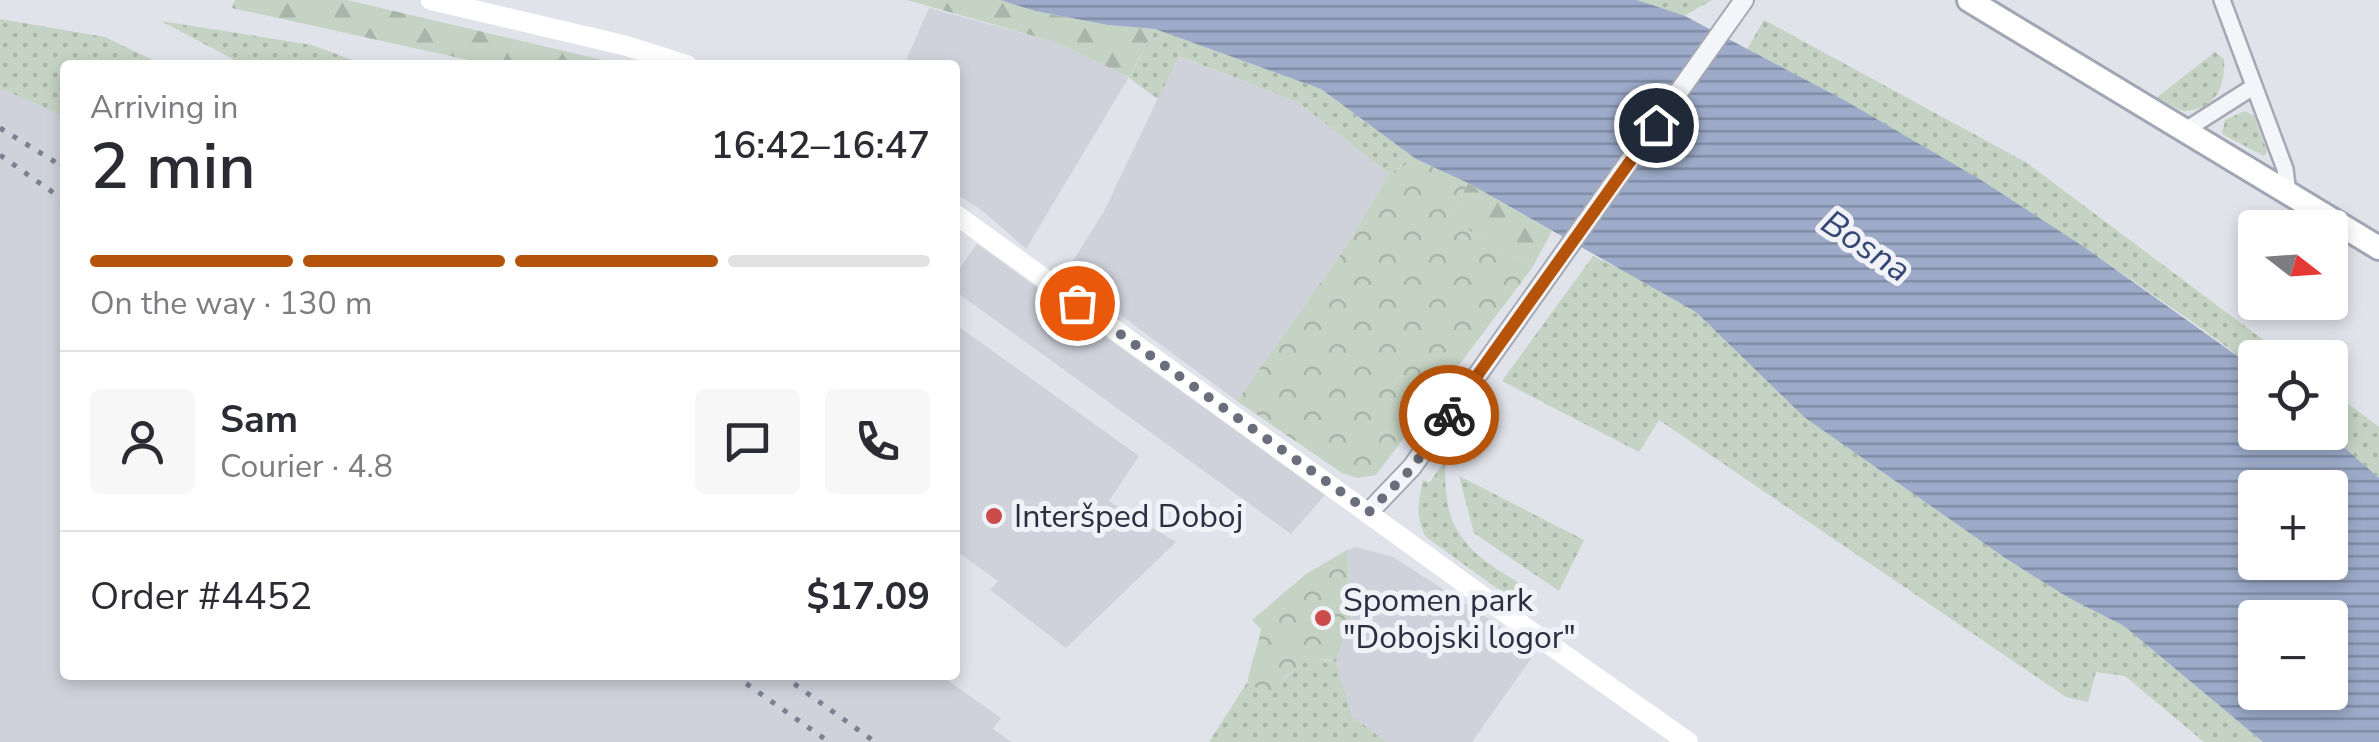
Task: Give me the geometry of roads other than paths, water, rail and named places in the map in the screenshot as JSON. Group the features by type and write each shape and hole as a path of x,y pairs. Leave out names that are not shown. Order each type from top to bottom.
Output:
{"main road":[{"path":"431,0 670,60"},
{"path":"1968,0 2379,248"},
{"path":"960,218 1688,742"}],"street":[{"path":"1369,512 1412,468 1744,0"},
{"path":"2222,0 2286,169 2288,193"},
{"path":"2184,131 2253,87"}],"water":[{"name":"Bosna","path":"1000,0 1637,0 1685,16 1844,100 1981,180 2084,247 2238,356 2238,450 2347,450 2379,478 2379,742 2263,742 2124,626 2008,560 1804,417 1696,312 1468,183 1416,159 1321,89 1155,29 1108,25"}],"railway":[{"path":"0,128 60,165"},
{"path":"0,155 60,197"},
{"path":"741,680 829,742"},
{"path":"789,680 875,742"}],"place":[{"name":"Interšped Doboj","path":"994,516"},
{"name":"Spomen park \"Dobojski logor\"","path":"1323,618"}]}
